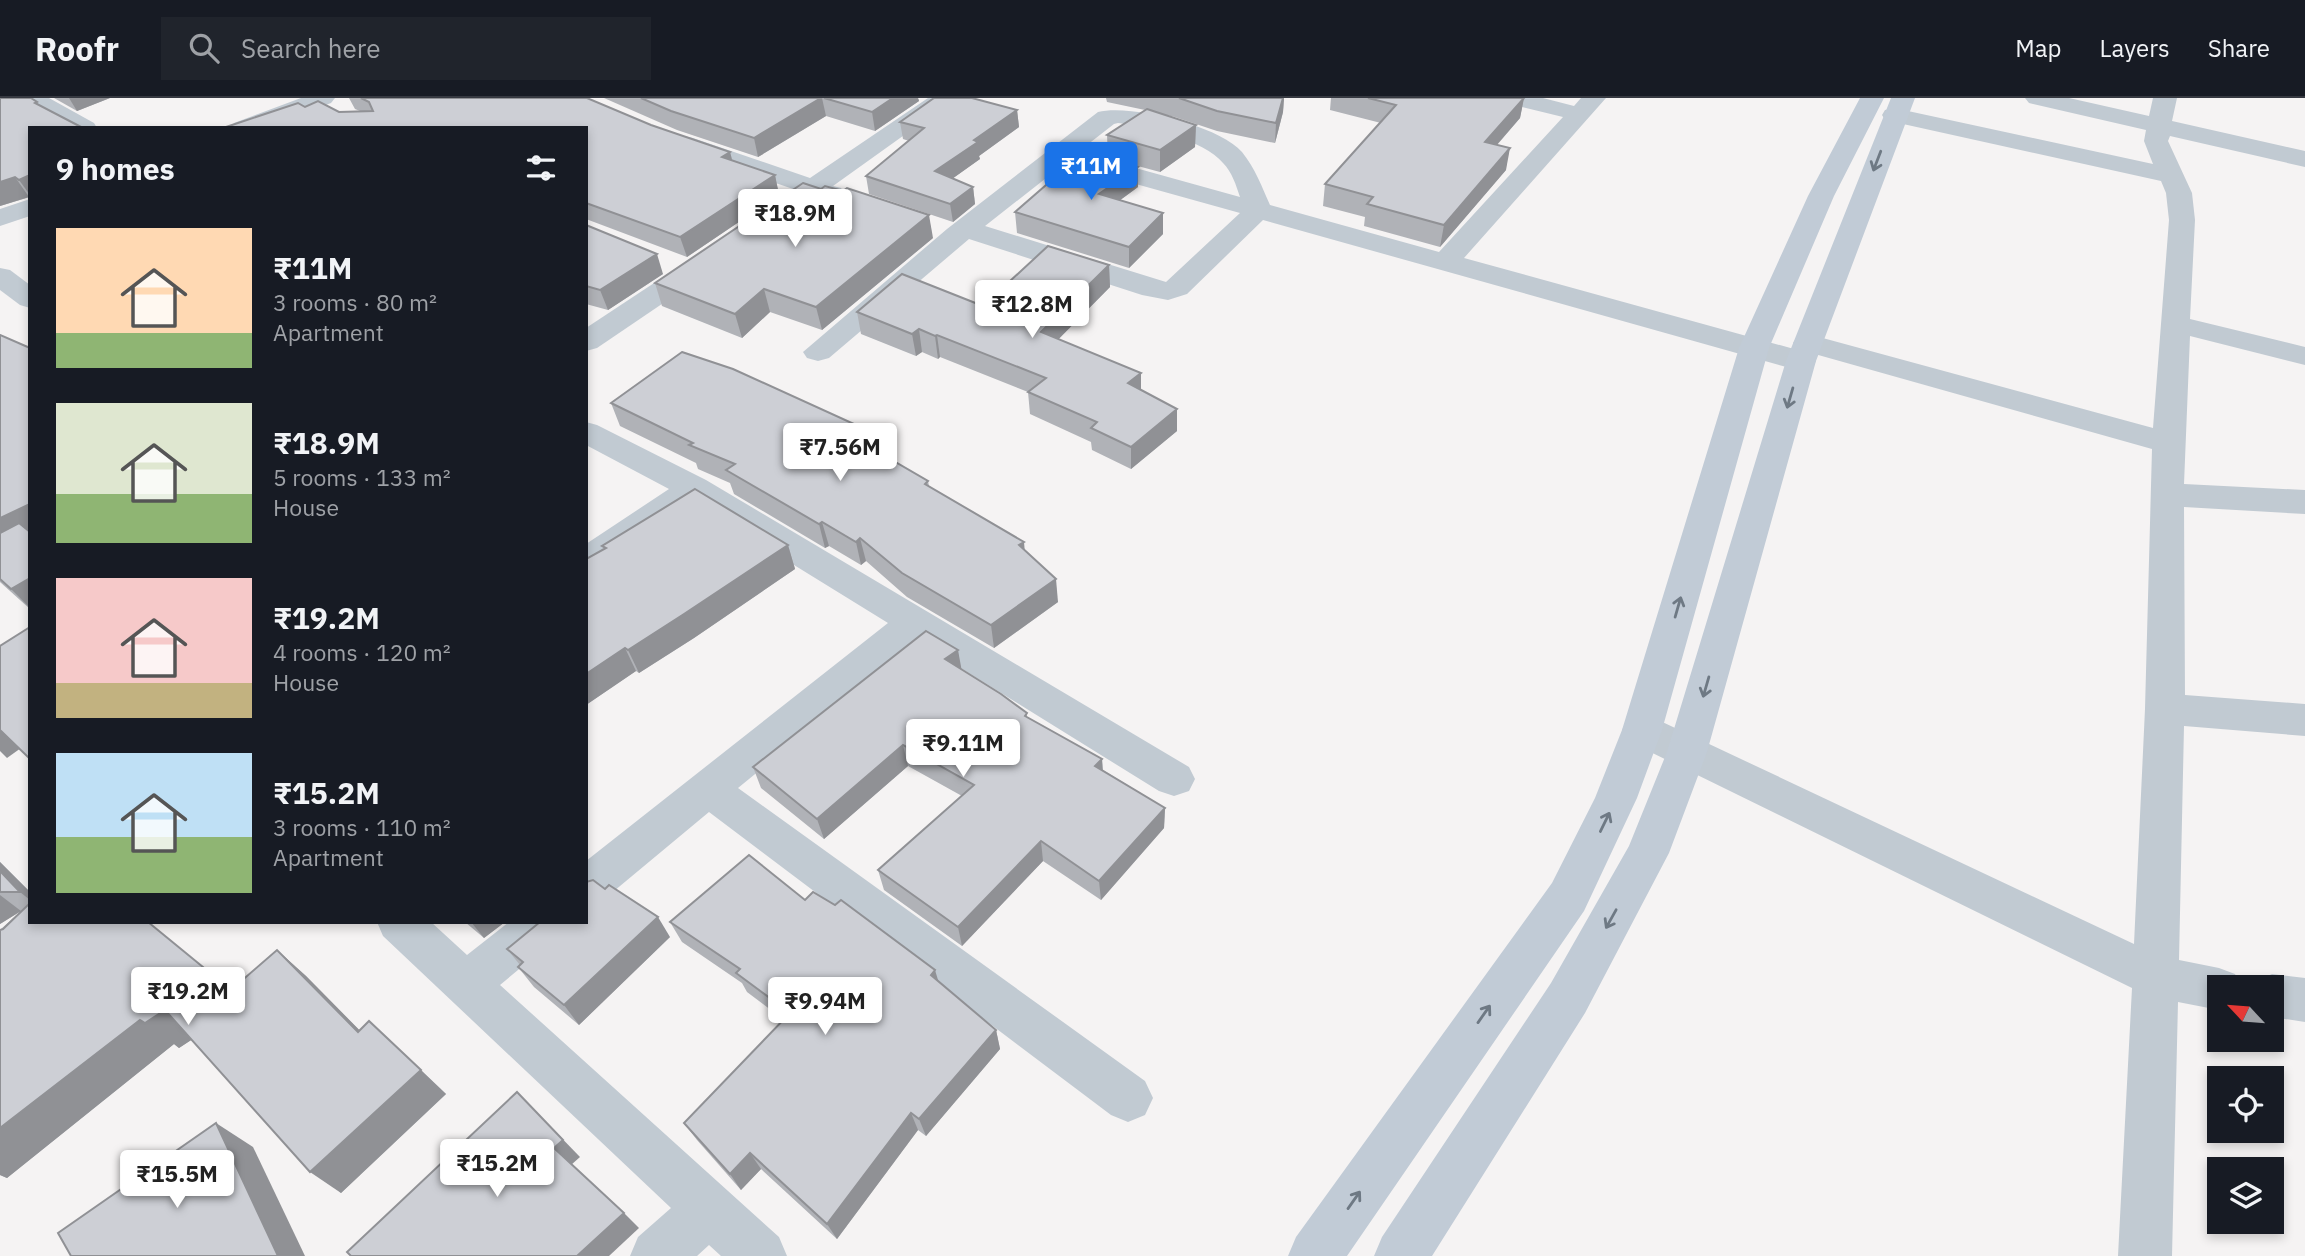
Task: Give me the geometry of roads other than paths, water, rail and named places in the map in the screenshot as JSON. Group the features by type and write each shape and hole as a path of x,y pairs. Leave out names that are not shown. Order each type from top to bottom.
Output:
{"street":[{"path":"32,98 81,126"},
{"path":"747,233 944,98"},
{"path":"1514,98 1586,106"},
{"path":"2037,98 2162,112 2305,159"},
{"path":"249,126 320,102"},
{"path":"1889,104 2173,176"},
{"path":"1315,1256 1568,897 1616,798 1642,730 1754,348 1821,196 1889,104"},
{"path":"1401,1256 1568,998 1648,853 1688,752 1804,352 1889,104"},
{"path":"1446,261 1586,106"},
{"path":"2145,1256 2165,709 2168,443 2182,220 2179,193 2156,141 2162,112"},
{"path":"818,352 951,230 1061,155 1107,117 1118,114 1131,116 1205,140 1227,152 1238,166 1259,209"},
{"path":"656,132 853,200"},
{"path":"1061,155 1754,348 1804,352 2168,443"},
{"path":"0,218 28,208"},
{"path":"951,230 1152,289 1168,291 1177,288 1259,209"},
{"path":"588,341 724,249"},
{"path":"656,257 691,272"},
{"path":"0,276 28,297"},
{"path":"2175,324 2305,356"},
{"path":"588,433 694,488 1174,779"},
{"path":"588,560 694,488"},
{"path":"2168,495 2305,502"},
{"path":"588,885 915,622"},
{"path":"2165,709 2305,720"},
{"path":"1642,730 2154,976 2207,987"},
{"path":"708,789 1128,1098"},
{"path":"401,924 760,1256"},
{"path":"466,984 541,924"},
{"path":"2284,997 2305,1000"},
{"path":"657,1256 710,1209"}]}
